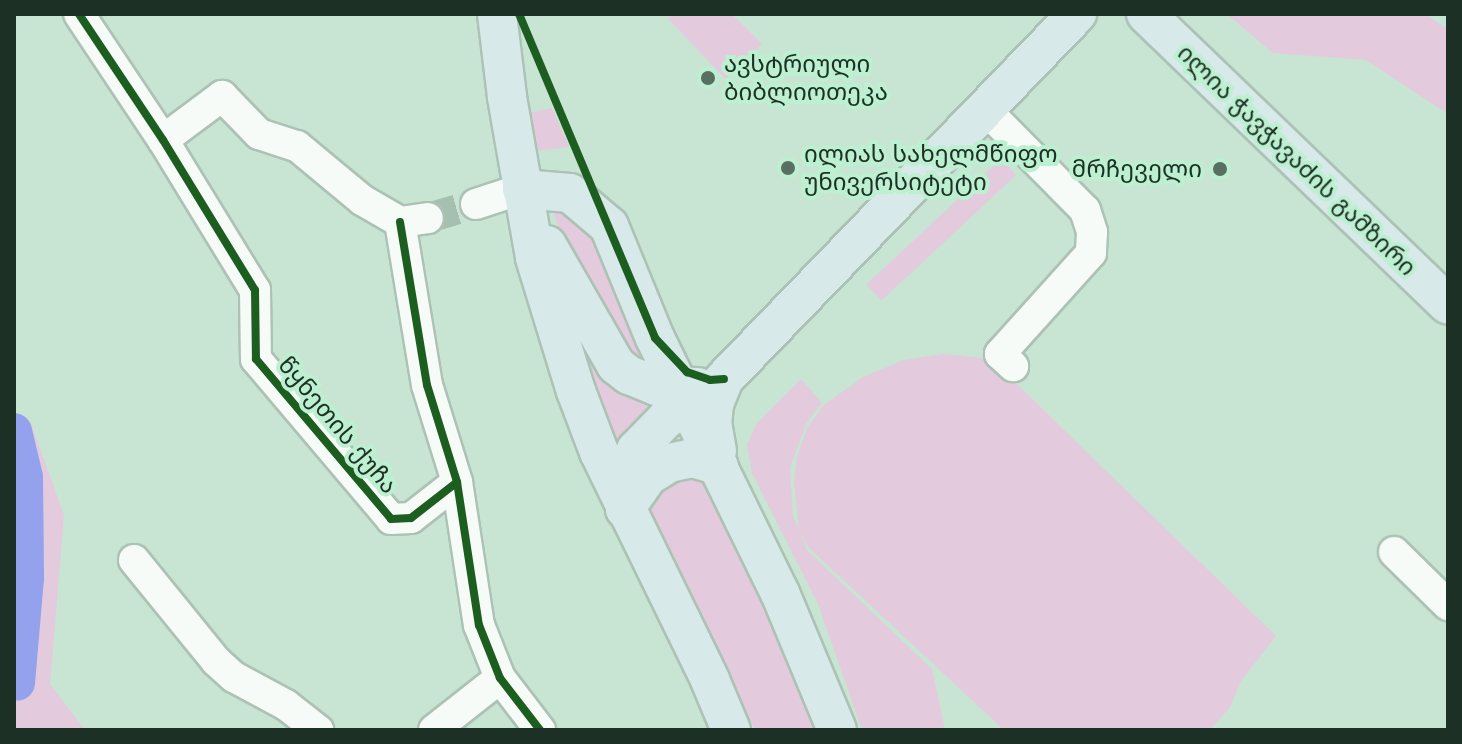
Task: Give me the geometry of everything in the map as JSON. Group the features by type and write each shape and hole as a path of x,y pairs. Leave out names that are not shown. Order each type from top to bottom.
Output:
{"main road":[{"path":"497,14 535,258 571,377 599,452 710,680 731,730"},
{"path":"625,509 628,467 636,450 685,397 724,379 1077,14"},
{"name":"ილია ჭავჭავაძის გამზირი","path":"1145,17 1448,305"},
{"path":"524,198 570,193 609,226 655,338 780,593 837,730"},
{"path":"524,198 616,365 645,382 685,397"},
{"path":"655,338 687,372 710,380 724,379"},
{"path":"719,466 712,424 714,404 724,379"},
{"path":"625,509 647,477 669,463 693,458 719,466"}],"street":[{"name":"წყნეთის ქუჩა","path":"79,14 163,140 255,290 256,359 391,519 411,518 457,482"},
{"path":"163,140 222,96 259,134 297,146 362,200 414,220 427,385 457,482 479,625 500,678 540,730"},
{"path":"985,109 1085,210 1092,232 1091,253 1000,354 1013,366"},
{"path":"476,204 524,198"},
{"path":"1394,552 1448,605"},
{"path":"134,560 216,661 234,677 286,705 318,730"},
{"path":"434,730 500,678"}],"shaded area":[{"path":"673,14 732,14 762,44 726,79 668,19"},
{"path":"1227,14 1425,14 1448,29 1448,114 1366,60 1273,53"},
{"path":"552,108 569,147 536,151 529,113"},
{"path":"1001,159 1016,175 881,301 866,284"},
{"path":"555,204 592,228 653,374 634,364 562,237 552,209"},
{"path":"542,246 663,402 615,460"},
{"path":"943,354 991,359 1276,636 1241,681 1230,707 1210,730 1004,730 809,548 799,530 808,551 932,669 945,730 862,730 818,604 752,473 747,445 757,423 801,379 822,403 806,424 790,468 793,516 799,529 794,480 797,457 807,428 824,405 863,377 904,360"},
{"path":"30,421 64,515 50,684 85,730 14,730 14,683 27,683 36,487"},
{"path":"673,474 702,477 821,730 755,730 642,505"}],"waterway":[{"path":"14,431 25,477 26,578 17,683"}],"tunnel":[{"path":"428,218 476,204"}],"cycle path":[{"path":"79,14 163,140 255,290 256,359 391,519 411,518 457,482"},
{"path":"519,14 655,338 687,372 710,380 724,379"},
{"path":"400,222 427,385 457,482 479,625 500,678 540,730"}],"place":[{"name":"ავსტრიული ბიბლიოთეკა","path":"708,78"},
{"name":"ილიას სახელმწიფო უნივერსიტეტი","path":"788,168"},
{"name":"მრჩეველი","path":"1220,169"}]}
